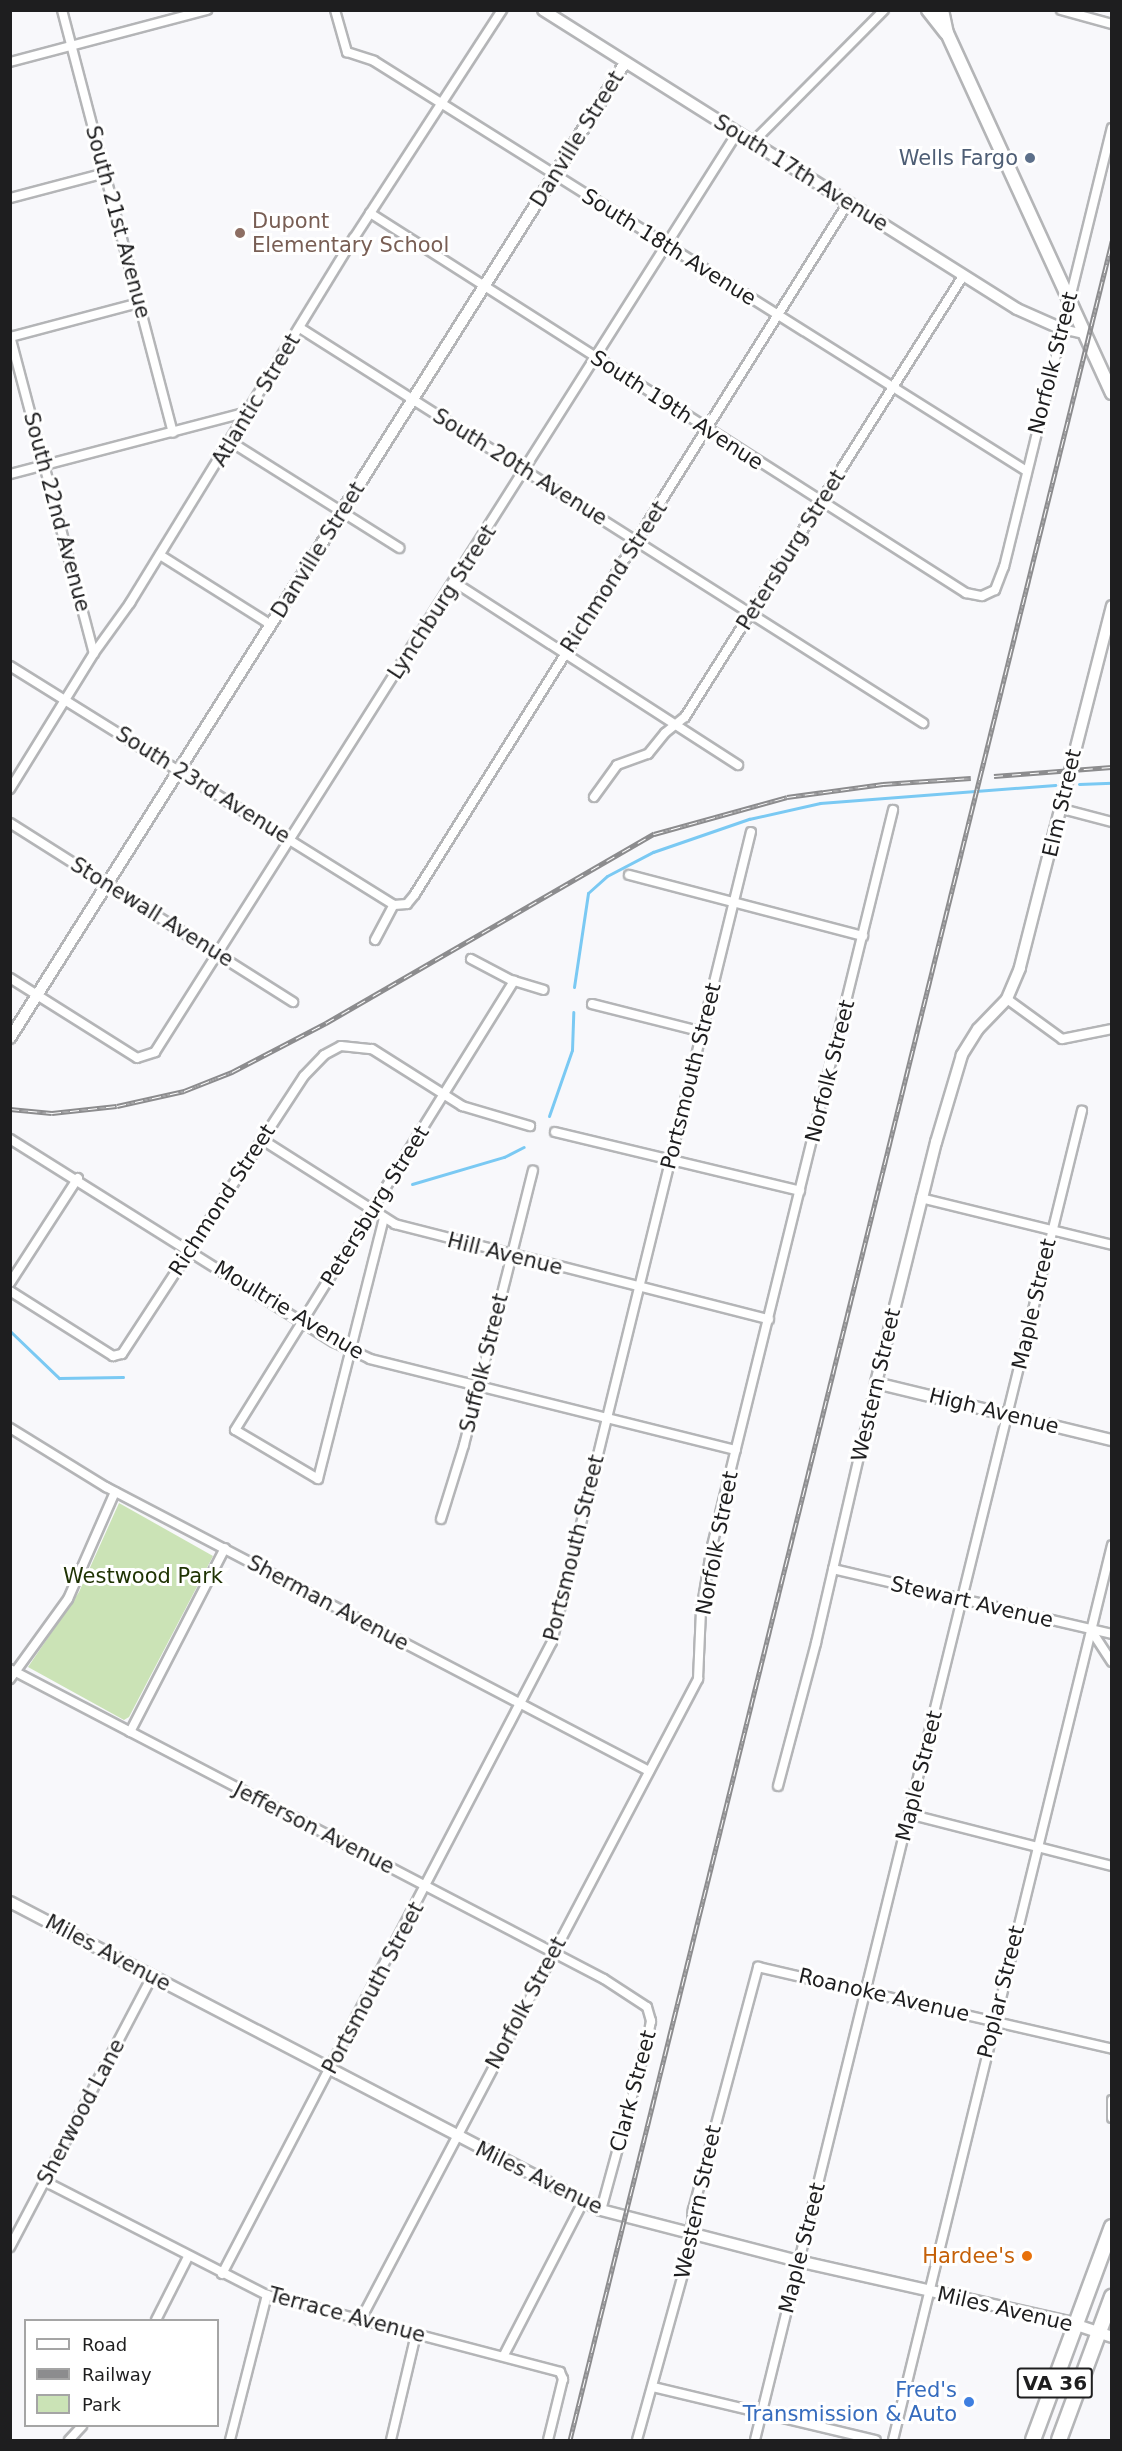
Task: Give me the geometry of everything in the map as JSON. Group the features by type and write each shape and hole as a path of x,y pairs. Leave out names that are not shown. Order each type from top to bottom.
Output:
{"highway":[{"name":"VA 36","path":"1033,2440 1112,2227"},
{"name":"VA 36","path":"1059,2440 1105,2334 1112,2297"}],"main road":[{"path":"928,10 947,33"},
{"path":"942,10 947,33 1112,393"}],"street":[{"name":"South 21st Avenue","path":"62,10 173,433"},
{"name":"South 18th Avenue","path":"335,10 347,52 374,61 1025,470"},
{"name":"Atlantic Street","path":"10,789 67,701 94,653 160,555 231,442 370,213 502,10"},
{"name":"South 17th Avenue","path":"543,10 963,276 1040,322 1062,329"},
{"path":"752,143 884,10"},
{"path":"1061,10 1112,24"},
{"path":"10,62 202,11"},
{"name":"Danville Street","path":"10,1038 625,63"},
{"name":"Norfolk Street","path":"988,594 999,585 1025,470 1112,128"},
{"name":"Lynchburg Street","path":"37,996 137,1058 155,1052 526,471 737,133"},
{"path":"10,198 105,173"},
{"name":"Richmond Street","path":"375,940 394,905 407,904 415,894 779,317 848,203"},
{"name":"South 19th Avenue","path":"370,213 966,594 988,594"},
{"name":"Petersburg Street","path":"594,797 617,765 648,754 685,717 963,276"},
{"path":"11,336 139,303"},
{"name":"South 20th Avenue","path":"300,328 923,723"},
{"path":"1062,329 1084,334"},
{"name":"South 22nd Avenue","path":"11,336 94,653"},
{"path":"10,474 248,412"},
{"path":"231,442 399,548"},
{"path":"160,555 271,625"},
{"path":"454,582 738,765"},
{"name":"Elm Street","path":"1007,999 1020,968 1112,606"},
{"name":"South 23rd Avenue","path":"10,666 394,905"},
{"path":"1062,809 1112,822"},
{"name":"Norfolk Street","path":"360,2320 698,1678 704,1587 893,810"},
{"name":"Stonewall Avenue","path":"10,823 293,1002"},
{"name":"Portsmouth Street","path":"222,2274 521,1704 555,1633 751,832"},
{"path":"629,875 863,936"},
{"path":"471,959 514,981 544,990"},
{"path":"10,978 37,996"},
{"name":"Petersburg Street","path":"351,1351 318,1479 235,1430 514,981"},
{"path":"1007,999 1062,1039 1112,1029"},
{"name":"Western Street","path":"778,1786 833,1569 921,1198 962,1054 978,1029 1007,999"},
{"path":"592,1004 702,1032"},
{"name":"Richmond Street","path":"10,1291 74,1333 118,1356 304,1076 333,1050 351,1044 372,1049 443,1096"},
{"path":"443,1096 474,1111 530,1126"},
{"name":"Maple Street","path":"755,2440 1082,1112"},
{"path":"555,1132 800,1191"},
{"name":"Moultrie Avenue","path":"10,1139 78,1178 351,1351 390,1365 736,1450"},
{"name":"Hill Avenue","path":"261,1139 384,1218 428,1234 769,1319"},
{"name":"Suffolk Street","path":"441,1519 479,1386 532,1171"},
{"path":"10,1282 78,1178"},
{"path":"921,1198 1112,1245"},
{"path":"351,1351 384,1218"},
{"name":"High Avenue","path":"876,1383 1112,1440"},
{"name":"Sherman Avenue","path":"10,1428 115,1492 649,1771"},
{"path":"12,1673 68,1599 115,1492"},
{"name":"Poplar Street","path":"893,2440 1112,1545"},
{"path":"130,1732 225,1548"},
{"name":"Stewart Avenue","path":"833,1569 1112,1634"},
{"path":"1091,1629 1112,1662"},
{"name":"Jefferson Avenue","path":"12,1673 426,1886 552,1954 618,1986"},
{"path":"909,1814 1112,1866"},
{"name":"Miles Avenue","path":"10,1902 456,2137 601,2210 692,2235 1076,2325 1105,2334"},
{"name":"Western Street","path":"637,2440 692,2235 693,2210 728,2070 755,1970 761,1966"},
{"name":"Roanoke Avenue","path":"761,1966 1112,2049"},
{"name":"Sherwood Lane","path":"10,2247 152,1976"},
{"name":"Clark Street","path":"601,2210 651,2021 647,2007 618,1986"},
{"path":"1112,2100 1112,2118"},
{"name":"Terrace Avenue","path":"44,2181 188,2257 267,2295 504,2355 562,2375 548,2440"},
{"path":"504,2355 583,2202"},
{"path":"157,2319 188,2257"},
{"path":"230,2440 267,2295"},
{"path":"391,2440 416,2334"},
{"path":"653,2387 763,2415 876,2440"},
{"path":"69,2440 81,2427"}],"green space":[{"name":"Westwood Park","path":"119,1503 213,1556 129,1717 124,1720 28,1667 79,1592"}],"waterway":[{"path":"1079,784 1112,783"},
{"path":"574,987 588,893 607,876 653,852 749,819 820,803 1055,785"},
{"path":"549,1116 572,1050 573,1012"},
{"path":"412,1184 504,1157 524,1147"},
{"path":"10,1331 59,1378 123,1377"}],"railway":[{"path":"570,2440 1112,241"},
{"path":"994,776 1112,767"},
{"path":"10,1109 52,1113 117,1106 184,1091 232,1072 326,1023 654,834 787,797 883,784 971,778"}],"place":[{"name":"Wells Fargo","path":"1030,158"},
{"name":"Dupont Elementary School","path":"240,233"},
{"name":"Hardee's","path":"1027,2256"},
{"name":"Fred's Transmission & Auto","path":"969,2402"}]}
